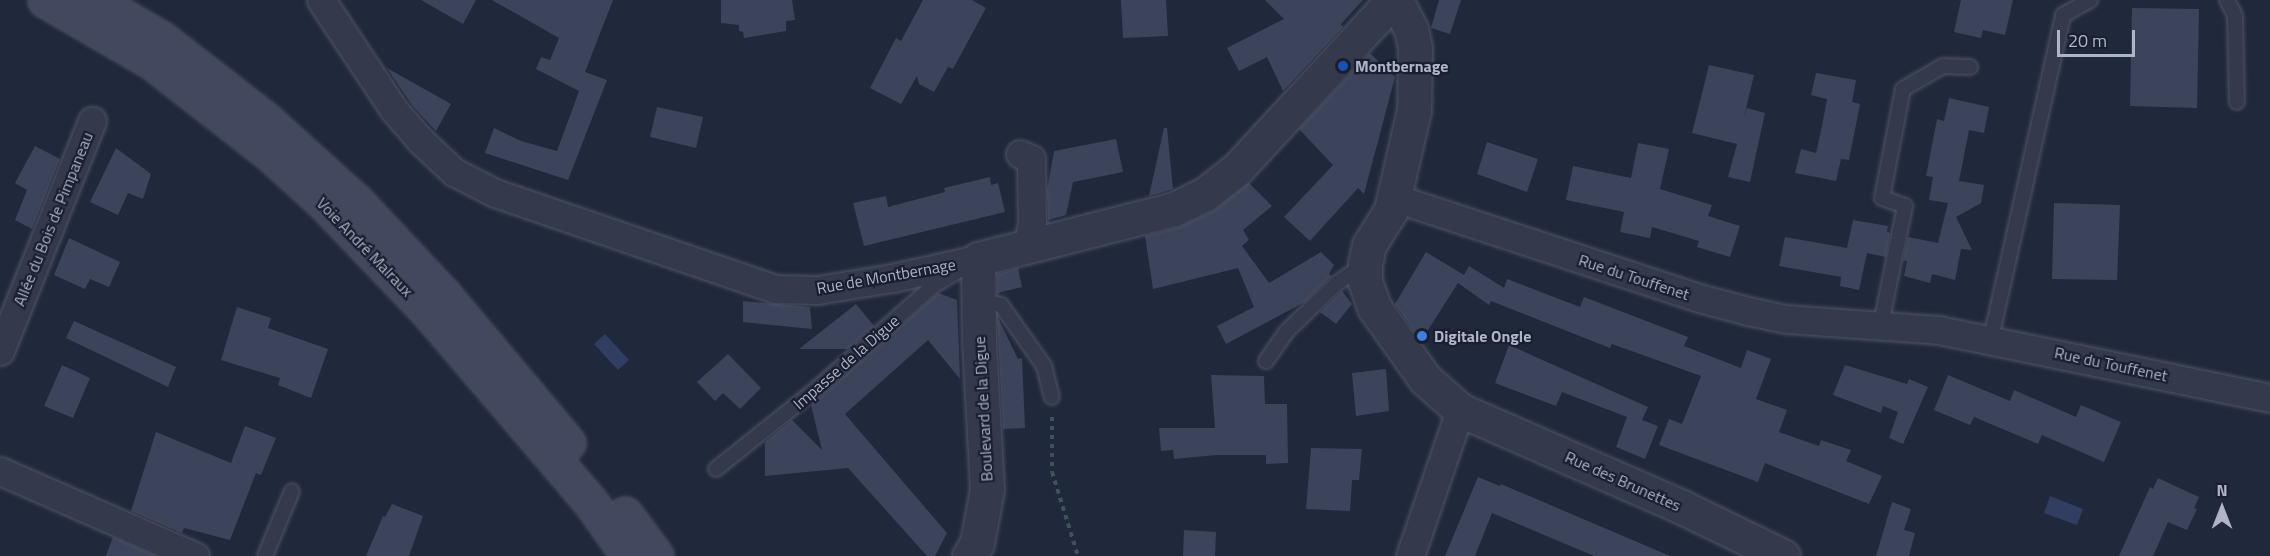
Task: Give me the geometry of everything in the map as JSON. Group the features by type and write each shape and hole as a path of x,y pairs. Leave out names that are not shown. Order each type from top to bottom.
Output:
{"main road":[{"name":"Voie André Malraux","path":"45,0 152,62 269,153 324,203 429,313 591,503 629,556"},
{"name":"Voie André Malraux","path":"95,0 162,39 265,119 357,202 444,295 521,385 656,556"}],"street":[{"name":"Rue de Montbernage","path":"321,0 394,110 421,141 454,172 495,194 775,289 817,290 892,278 978,259 1174,209 1205,194 1237,169 1394,0"},
{"path":"1365,264 1369,245 1391,210 1410,136 1415,86 1411,29 1394,0"},
{"name":"Allée du Bois de Pimpaneau","path":"0,351 92,121"},
{"path":"1028,152 1032,222 1028,245"},
{"name":"Rue du Touffenet","path":"1395,198 1688,294 1786,319 1881,324 1991,338 2270,398"},
{"name":"Boulevard de la Digue","path":"969,556 977,543 987,489 978,259"},
{"name":"Rue des Brunettes","path":"1365,264 1365,281 1374,308 1425,379 1460,410 1684,508 1784,556"},
{"path":"1410,556 1460,410"},
{"path":"0,471 195,556"}],"lane":[{"path":"114,0 162,39"},
{"path":"1991,338 2063,15 2090,0"},
{"path":"2227,0 2235,16 2237,102"},
{"path":"1881,324 1905,206 1882,198 1903,88 1943,66 1970,67"},
{"name":"Impasse de la Digue","path":"716,469 815,390 933,286 978,259"},
{"path":"1266,361 1287,331 1336,284 1365,264"},
{"path":"978,300 1001,305 1044,366 1052,397"},
{"path":"265,556 292,491"}],"path":[{"path":"1052,397 1052,472 1078,556"}],"water":[{"path":"605,334 629,360 618,370 594,344"},
{"path":"2050,496 2083,509 2077,525 2044,513"}],"building":[{"path":"421,0 476,0 463,24"},
{"path":"492,0 613,0 585,72 607,80 568,180 485,153 494,128 521,141 557,151 579,91 536,69 541,57 550,60 559,38"},
{"path":"721,0 792,0 795,20 786,21 786,31 744,38 743,32 739,31 739,25 721,23"},
{"path":"923,0 972,0 986,8 953,69 948,67 934,92 919,84 917,76 901,104 870,88 896,38 901,41"},
{"path":"1121,0 1166,0 1168,36 1123,38"},
{"path":"1265,0 1363,0 1341,24 1343,27 1283,91 1267,57 1239,71 1227,48 1284,19"},
{"path":"1439,0 1461,0 1450,34 1431,28"},
{"path":"1961,0 2013,0 2005,35 1983,30 1981,38 1954,32"},
{"path":"2132,8 2199,9 2197,108 2130,106"},
{"path":"1370,53 1395,77 1364,194 1358,188 1310,241 1284,217 1333,165 1299,129"},
{"path":"1709,65 1754,75 1744,117 1747,108 1765,113 1750,182 1728,177 1737,144 1692,133"},
{"path":"387,68 451,104 436,131 412,105"},
{"path":"1816,73 1856,80 1852,102 1860,104 1849,160 1841,159 1836,181 1795,173 1801,149 1816,153 1822,126 1827,99 1811,95"},
{"path":"1949,98 1989,107 1984,133 1969,130 1959,181 1984,185 1981,203 1956,217 1972,250 1961,249 1955,280 1932,274 1930,283 1904,276 1907,261 1903,260 1908,237 1938,243 1948,203 1929,200 1933,177 1926,176 1937,119 1944,121"},
{"path":"657,107 703,117 696,148 650,137"},
{"path":"1164,128 1167,128 1173,189 1149,196"},
{"path":"1116,139 1123,172 1073,182 1066,215 1048,220 1047,190 1054,151"},
{"path":"1487,142 1538,159 1527,192 1477,174"},
{"path":"1638,143 1669,149 1660,189 1712,205 1708,216 1740,226 1730,257 1697,247 1699,241 1652,227 1650,238 1620,232 1624,212 1566,200 1573,166 1631,178"},
{"path":"35,146 60,159 32,229 15,220 27,190 15,183"},
{"path":"116,148 151,174 143,199 128,193 118,215 90,202"},
{"path":"990,177 991,185 998,183 1005,212 864,246 853,203 886,196 888,207 945,192 944,188"},
{"path":"1249,183 1272,206 1243,230 1249,240 1242,246 1269,283 1321,252 1334,265 1329,274 1331,276 1305,302 1226,344 1217,326 1254,307 1238,268 1153,289 1145,236 1179,227 1213,211"},
{"path":"2054,203 2120,205 2117,280 2052,279"},
{"path":"1853,220 1888,226 1887,232 1890,233 1886,257 1867,253 1859,290 1840,286 1841,277 1779,266 1785,237 1847,248"},
{"path":"69,238 120,262 109,287 90,279 85,289 54,275"},
{"path":"1426,252 1464,275 1469,266 1504,288 1507,279 1580,307 1584,297 1688,337 1684,346 1741,368 1747,350 1771,359 1756,399 1787,410 1779,432 1819,446 1821,440 1851,450 1846,461 1882,476 1869,504 1765,463 1758,482 1659,445 1669,419 1682,424 1701,376 1612,344 1610,348 1491,301 1489,305 1458,283 1421,341 1395,304"},
{"path":"1018,268 1022,287 997,293 997,274"},
{"path":"1342,291 1352,304 1336,324 1320,312"},
{"path":"938,293 957,300 960,379 928,340 845,414 947,533 935,556 927,556 848,468 765,476 765,442 792,420 822,450 811,405"},
{"path":"743,301 810,307 812,329 743,322"},
{"path":"856,304 874,326 848,349 799,349"},
{"path":"237,307 271,318 268,328 328,349 311,398 278,385 280,378 221,360"},
{"path":"997,316 1018,359 1022,358 1025,428 1003,429"},
{"path":"74,321 176,367 168,387 66,338"},
{"path":"1509,345 1648,407 1642,420 1658,426 1645,459 1616,447 1627,417 1562,392 1556,406 1495,383"},
{"path":"728,354 761,388 740,409 723,393 715,401 697,382"},
{"path":"62,365 90,378 73,418 44,406"},
{"path":"1845,365 1907,384 1909,379 1928,387 1903,444 1889,438 1898,412 1883,406 1881,413 1833,395"},
{"path":"1386,369 1389,411 1356,416 1352,373"},
{"path":"1211,375 1264,376 1265,404 1287,404 1288,463 1266,464 1266,455 1216,455 1174,459 1173,450 1161,451 1159,428 1215,428"},
{"path":"1948,375 2010,401 2014,390 2076,417 2081,405 2121,422 2104,462 2042,435 2038,444 1974,417 1970,425 1934,410"},
{"path":"245,426 276,438 261,475 256,473 230,540 184,528 182,533 131,511 156,432 231,463"},
{"path":"1311,448 1362,449 1359,480 1352,480 1350,511 1306,509"},
{"path":"1478,477 1500,486 1501,484 1670,556 1594,556 1492,513 1475,556 1445,556"},
{"path":"2158,478 2199,497 2194,508 2197,509 2187,530 2168,522 2153,556 2119,556 2150,487 2153,489"},
{"path":"1892,502 1911,509 1904,530 1915,533 1909,556 1876,556"},
{"path":"392,504 423,516 409,556 366,556 383,516 385,517"},
{"path":"1184,530 1216,532 1215,556 1183,556"},
{"path":"113,537 156,556 106,556"}],"place":[{"name":"Montbernage","path":"1343,66"},
{"name":"Digitale Ongle","path":"1422,336"}]}
